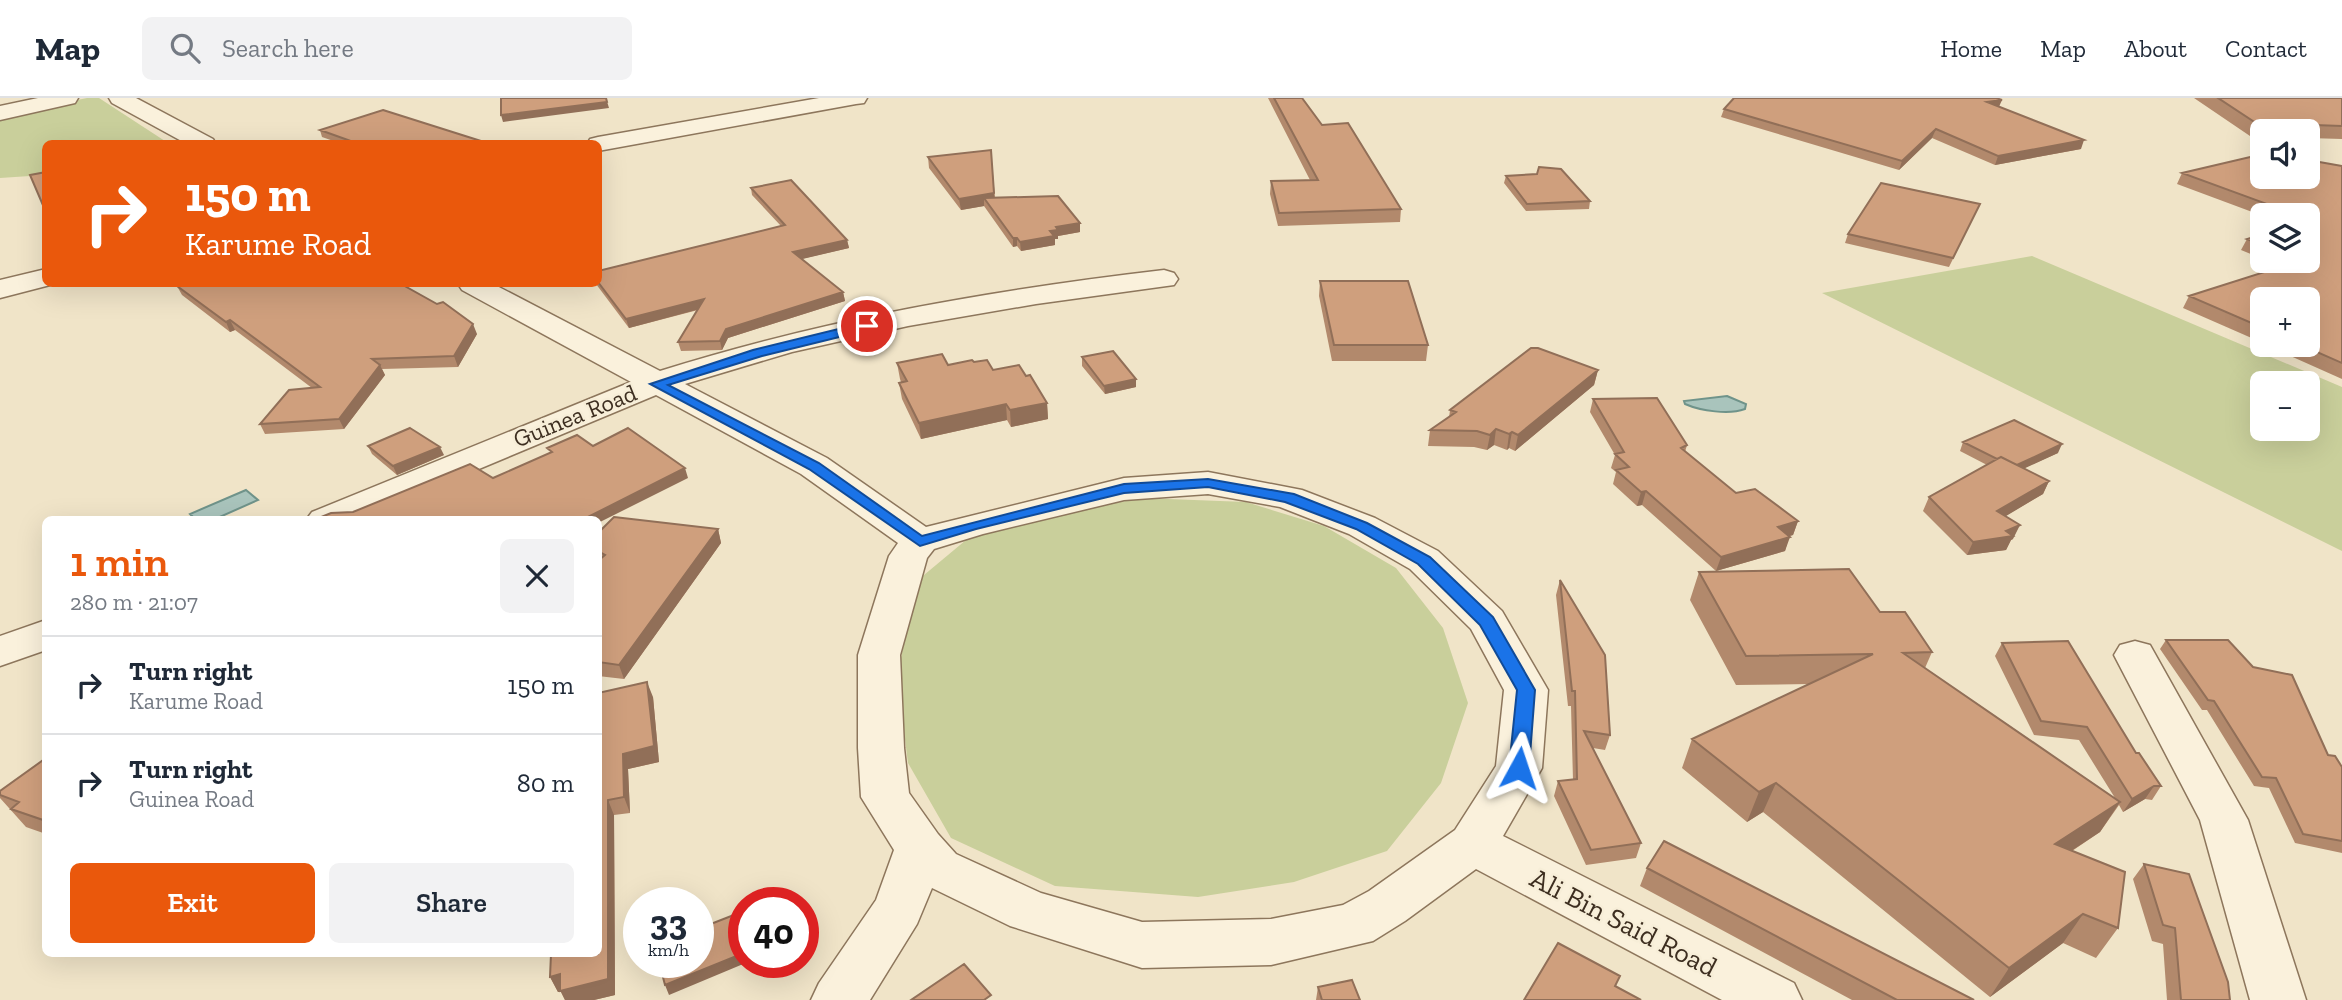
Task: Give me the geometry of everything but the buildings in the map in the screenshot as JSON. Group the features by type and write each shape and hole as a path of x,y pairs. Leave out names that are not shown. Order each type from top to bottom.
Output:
{"street":[{"path":"0,113 67,98"},
{"path":"120,98 198,140"},
{"path":"602,143 856,98"},
{"path":"0,289 42,278"},
{"name":"Guinea Road","path":"334,516 656,384 780,347 920,314 1084,288 1164,279"},
{"path":"478,287 814,466 920,541"},
{"path":"1208,483 1289,498 1372,531 1424,560 1487,621 1526,690 1519,768 1473,844 1387,906 1354,925 1271,942 1142,945 1028,911 938,868 919,848 885,797 879,655 908,556 920,541 1124,489 1208,483"},
{"path":"0,652 42,636"},
{"path":"2135,655 2224,821 2278,1000"},
{"name":"Ali Bin Said Road","path":"1473,844 1774,1000"},
{"path":"839,1000 899,909 919,848"}],"green space":[{"path":"87,98 99,98 163,140 42,140 42,175 0,178 0,116"},
{"path":"2032,256 2250,348 2250,357 2271,357 2304,371 2250,371 2250,441 2320,441 2320,378 2342,387 2342,551 1822,293"},
{"path":"1142,498 1246,502 1324,526 1396,568 1443,628 1468,703 1441,783 1387,851 1294,882 1198,897 1055,886 951,838 908,763 897,676 918,580 966,540 1050,515"}],"water":[{"path":"1727,396 1746,404 1745,409 1731,412 1707,410 1685,404 1684,401"},
{"path":"246,490 258,500 222,516 190,514"}],"route":[{"path":"867,326 758,353 656,384 814,466 920,541 1124,489 1208,483 1289,498 1362,526 1424,560 1487,621 1526,690 1519,768"}]}
